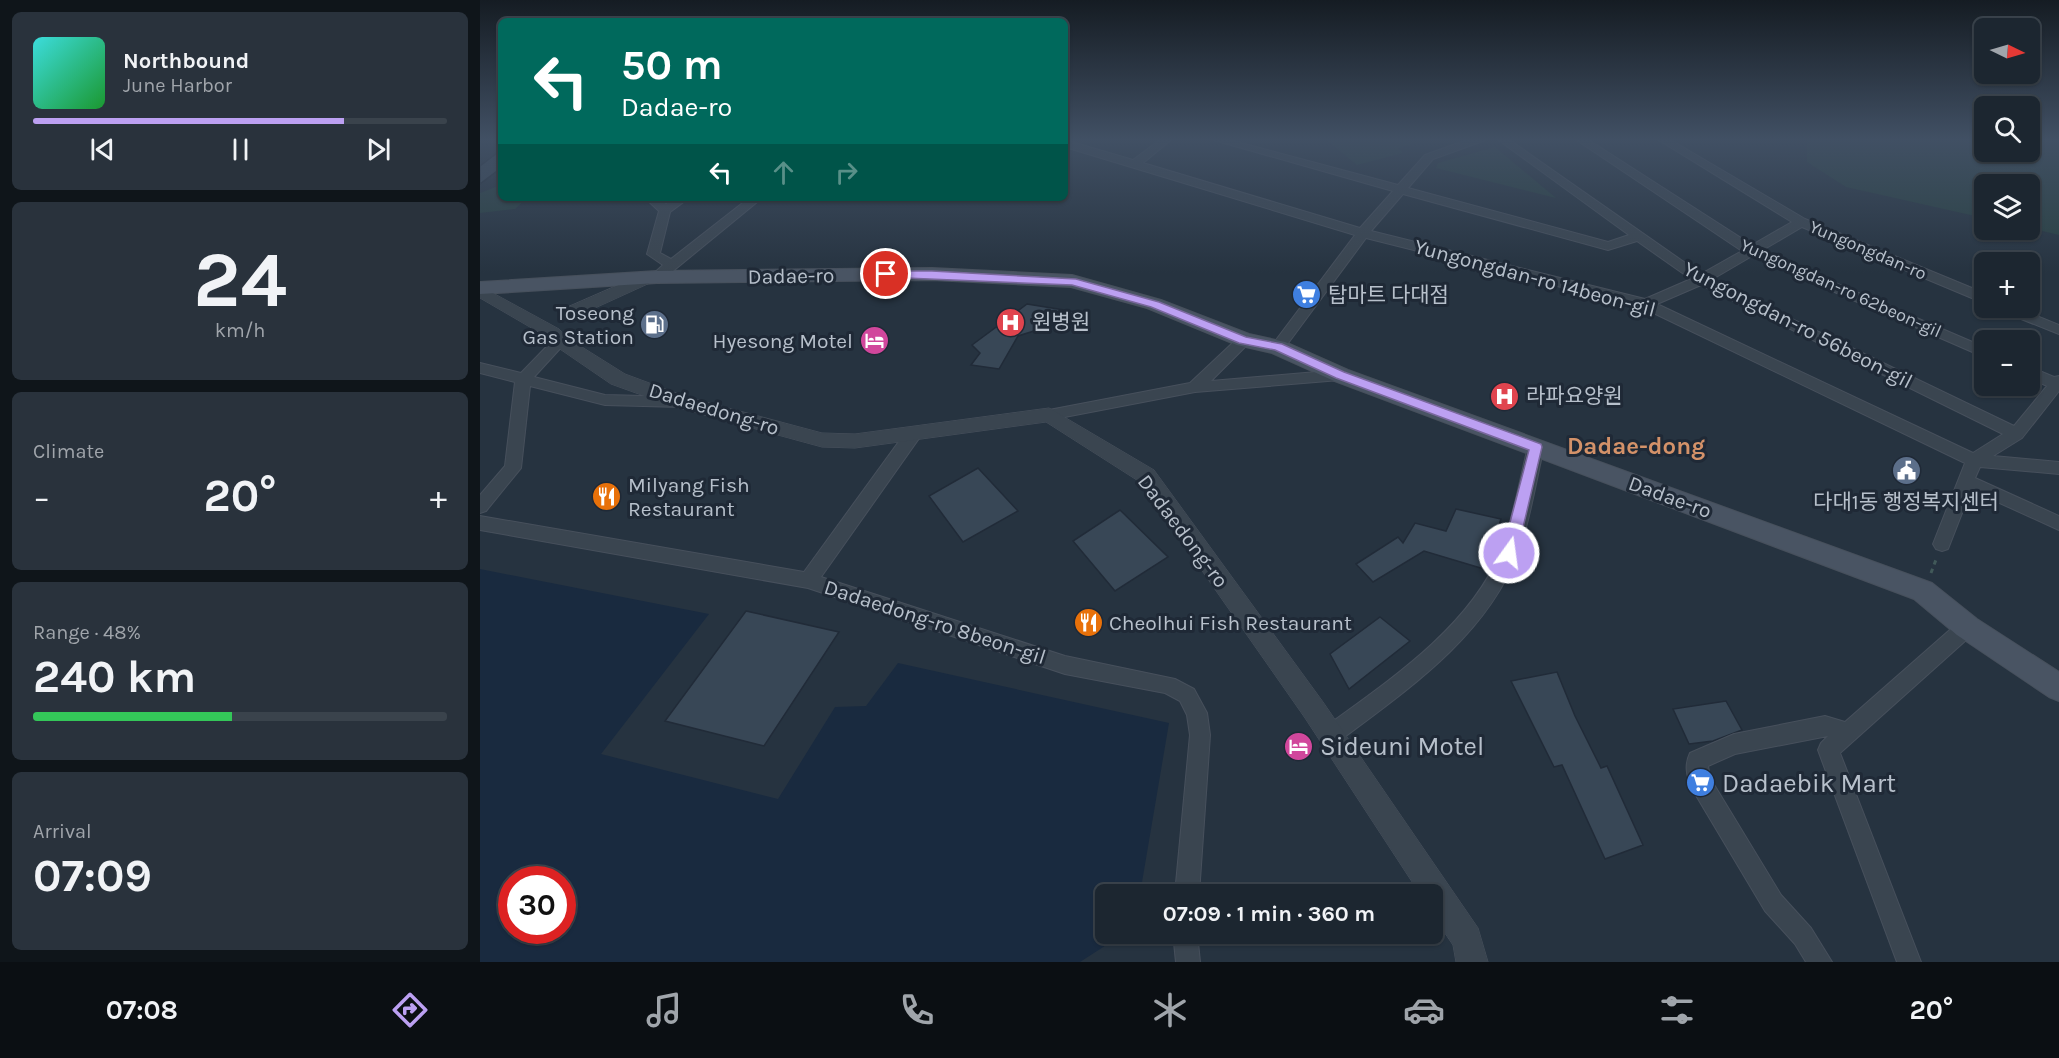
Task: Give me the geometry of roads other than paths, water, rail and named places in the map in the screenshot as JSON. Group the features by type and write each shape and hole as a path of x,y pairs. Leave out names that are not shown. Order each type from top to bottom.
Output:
{"main road":[{"name":"Dadae-ro","path":"480,290 658,274 932,274 1072,281 1155,304 1244,340 1278,347 1340,375 1923,591 1967,627 2059,688"}],"street":[{"name":"Yungongdan-ro 14beon-gil","path":"1197,184 1363,233 1646,304 1974,460 2059,468"},
{"path":"1380,184 1608,246 1639,236"},
{"path":"1278,347 1363,233 1407,184"},
{"name":"Yungongdan-ro 56beon-gil","path":"1565,184 1701,280 2016,434"},
{"name":"Yungongdan-ro 62beon-gil","path":"1649,184 1753,252 1974,348"},
{"name":"Yungongdan-ro","path":"1738,184 1802,222 1974,294"},
{"path":"654,201 665,210"},
{"path":"658,274 653,254 657,233 665,210 678,201"},
{"path":"567,314 658,274 752,201"},
{"path":"1646,304 1701,280 1802,222"},
{"path":"480,506 513,468 523,380 556,337 567,314 588,281"},
{"name":"Dadaedong-ro","path":"480,290 618,379 682,402 822,440 855,441 1049,415 1147,476 1331,735 1467,939 1472,962"},
{"path":"2030,318 2059,330"},
{"path":"1195,387 1244,340"},
{"path":"480,368 605,400 682,402"},
{"path":"1049,415 1195,387 1340,375"},
{"path":"1942,544 1974,460 2016,434 2058,382 2040,376"},
{"path":"807,580 914,433"},
{"path":"1331,735 1419,670 1484,601 1509,553 1536,447"},
{"path":"1966,481 2059,523"},
{"name":"Dadaedong-ro 8beon-gil","path":"480,523 807,580 1065,664 1168,685 1187,695 1197,713 1200,735 1188,884"},
{"path":"1909,962 1828,750 1967,627"},
{"path":"1820,962 1803,936 1773,903 1702,785 1697,774 1697,760 1734,744 1825,726 1848,732"},
{"path":"1186,944 1188,962"}],"water":[{"path":"480,569 709,614 601,754 778,799 835,707 866,706 898,663 1169,723 1142,884 1095,884 1095,944 1108,944 1080,962 480,962"}],"place":[{"name":"탑마트 다대점","path":"1307,295"},
{"name":"원병원","path":"1011,322"},
{"name":"Toseong Gas Station","path":"655,325"},
{"name":"Hyesong Motel","path":"874,341"},
{"name":"라파요양원","path":"1505,396"},
{"name":"다대1동 행정복지센터","path":"1906,471"},
{"name":"Milyang Fish Restaurant","path":"607,497"},
{"name":"Cheolhui Fish Restaurant","path":"1088,623"},
{"name":"Sideuni Motel","path":"1299,746"},
{"name":"Dadaebik Mart","path":"1701,783"}],"district":[{"name":"Dadae-dong","path":"1636,446"}]}
